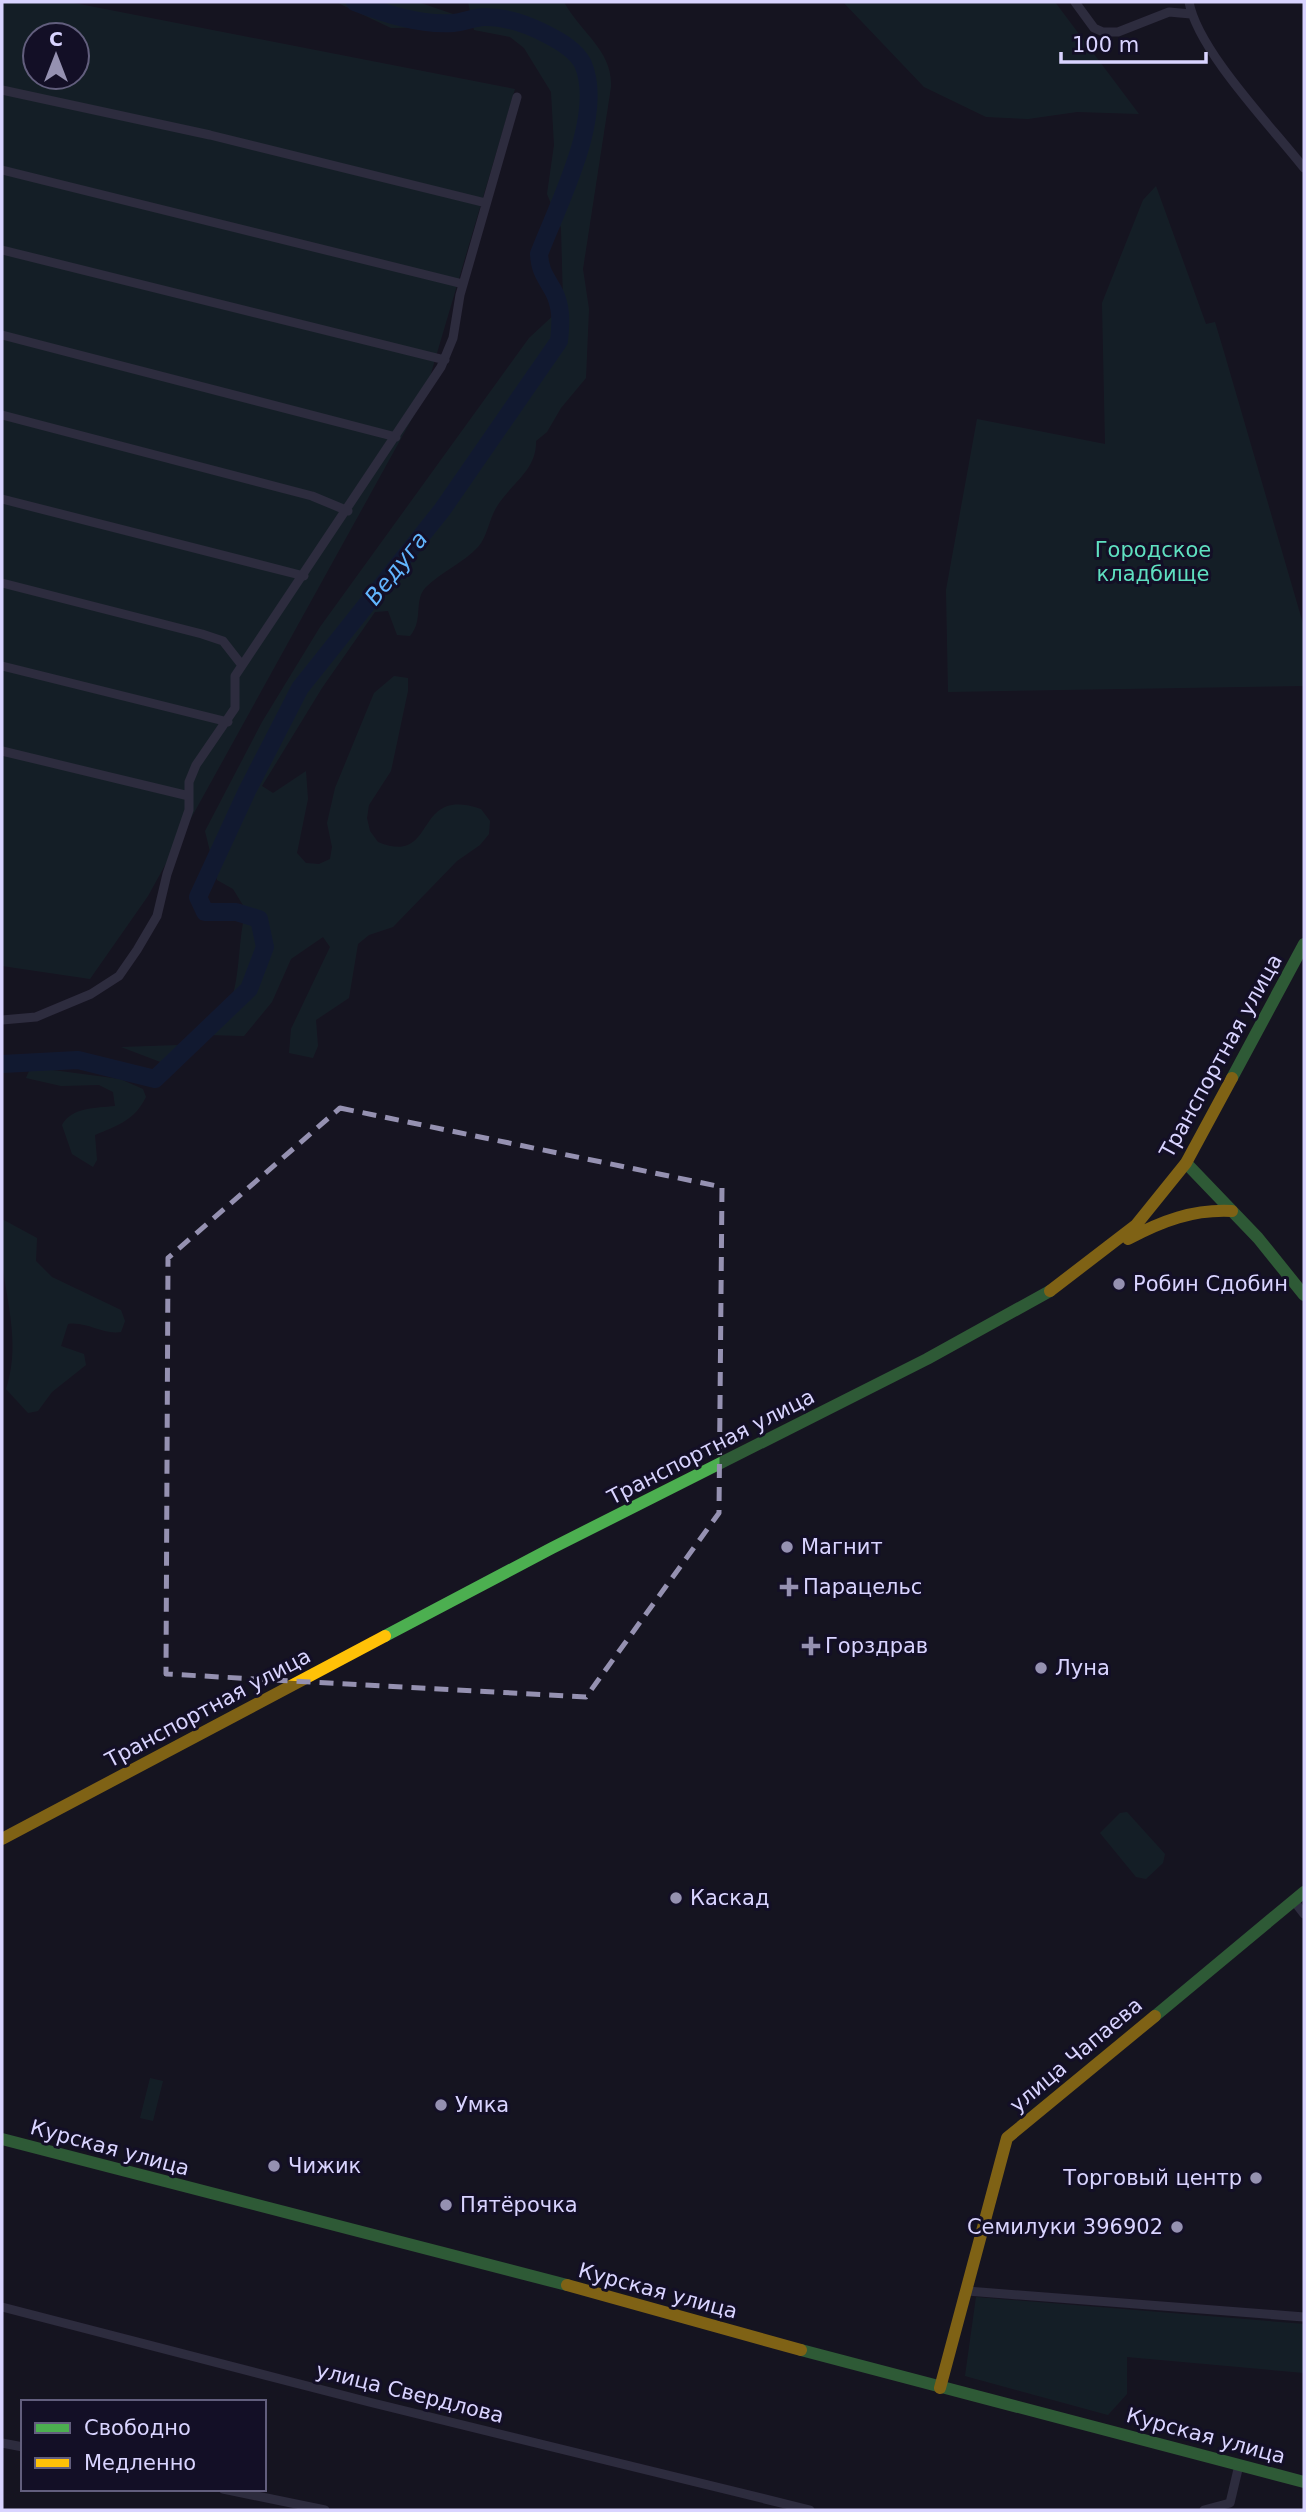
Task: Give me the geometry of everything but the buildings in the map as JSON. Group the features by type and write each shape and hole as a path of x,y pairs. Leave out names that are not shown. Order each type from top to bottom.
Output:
{"street":[{"path":"1075,2 1094,28 1103,32 1118,32 1170,12 1191,14"},
{"path":"1189,2 1191,14 1211,50 1304,168"},
{"path":"2,90 210,135 486,203"},
{"path":"2,1020 36,1017 48,1013 91,994 118,976 157,916 167,874 189,810 189,782 196,765 228,722 235,708 235,676 348,511 445,360 453,338 463,284 517,97"},
{"path":"2,170 463,284"},
{"path":"2,250 445,360"},
{"path":"2,335 396,438"},
{"path":"2,415 312,496 348,511"},
{"path":"2,499 304,576"},
{"path":"2,583 223,641 242,664"},
{"path":"2,666 228,722"},
{"path":"2,751 189,796"},
{"name":"Транспортная улица","path":"2,1839 552,1548 928,1359 1040,1298 1136,1225 1186,1163 1304,944"},
{"path":"1186,1163 1232,1211 1304,1295"},
{"path":"1109,1248 1182,1213 1207,1208 1232,1211"},
{"name":"улица Чапаева","path":"940,2388 1007,2138 1304,1892"},
{"path":"1294,1901 1304,1914"},
{"name":"Курская улица","path":"2,2139 478,2262 940,2388 1304,2482"},
{"path":"967,2291 1304,2318"},
{"name":"улица Свердлова","path":"2,2307 369,2402 810,2510"},
{"path":"2,2443 21,2447"},
{"path":"1204,2510 1230,2503 1239,2465"},
{"path":"233,2491 325,2510"}],"highlighted area":[{"path":"340,1108 722,1187 719,1513 586,1697 166,1674 168,1258"}],"green space":[{"path":"2,2 69,2 515,89 424,397 148,896 90,979 2,966"},
{"path":"336,2 418,2 453,14 441,27 391,28"},
{"path":"468,2 564,2 607,63 611,87 583,269 589,309 586,378 561,408 547,432 536,441 532,461 496,508 478,547 422,592 417,623 410,636 397,635 388,611 375,612 322,688 262,786 273,793 306,771 308,799 297,853 306,863 319,864 330,859 332,847 327,823 335,788 374,693 394,676 408,678 408,691 391,771 369,805 367,818 370,831 378,842 397,847 410,844 434,815 444,808 459,805 481,809 490,821 489,834 480,845 457,861 393,927 369,935 358,944 349,998 316,1020 318,1046 313,1058 289,1053 291,1029 330,947 323,937 291,959 272,1002 244,1036 207,1035 228,1009 233,994 246,910 233,889 217,880 205,831 262,722 320,627 529,338 557,312 563,300 561,228 547,194 554,145 551,92 524,48 510,37 474,30"},
{"path":"843,2 1055,2 1139,114 1077,112 1028,119 986,117 924,87"},
{"name":"Городское кладбище","path":"1156,186 1206,324 1215,322 1224,352 1304,627 1304,686 948,692 946,590 977,419 1105,444 1102,303 1143,200"},
{"path":"179,1045 163,1063 121,1047"},
{"path":"45,1069 120,1079 143,1089 146,1097 131,1117 95,1135 97,1160 93,1167 72,1154 62,1125 66,1119 78,1112 115,1106 113,1092 99,1085 61,1086 26,1078 29,1071"},
{"path":"2,1219 37,1238 36,1261 52,1277 121,1310 125,1321 121,1332 68,1324 61,1346 84,1354 86,1365 52,1392 38,1411 28,1413 6,1389 12,1342 1,1258"},
{"path":"1127,1812 1165,1854 1163,1863 1146,1879 1136,1877 1100,1833 1120,1813"},
{"path":"150,2078 163,2081 153,2121 140,2118"},
{"path":"976,2297 1304,2324 1304,2373 1127,2357 1127,2394 1108,2415 965,2376"}],"waterway":[{"name":"Ведуга","path":"2,1064 78,1060 155,1079 249,989 265,947 259,919 236,912 205,912 198,897 247,791 300,688 442,510 559,341 558,302 545,277 539,254 567,186 584,134 588,85 583,64 576,54 562,43 517,22 485,17 453,23 428,22 355,2"}],"traffic: fast":[{"path":"1232,1078 1304,944"},
{"path":"1186,1163 1258,1238 1304,1295"},
{"path":"385,1636 552,1548 927,1359 1050,1291"},
{"path":"1155,2016 1304,1892"},
{"path":"2,2139 567,2285"},
{"path":"801,2350 1304,2482"}],"traffic: slow":[{"path":"1050,1291 1136,1225 1186,1163 1232,1078"},
{"path":"1128,1239 1191,1214 1232,1211"},
{"path":"2,1839 385,1636"},
{"path":"940,2388 1007,2138 1155,2016"},
{"path":"567,2285 801,2350"}],"place":[{"name":"Робин Сдобин","path":"1119,1284"},
{"name":"Магнит","path":"787,1547"},
{"name":"Парацельс","path":"789,1587"},
{"name":"Горздрав","path":"811,1646"},
{"name":"Луна","path":"1041,1668"},
{"name":"Каскад","path":"676,1898"},
{"name":"Умка","path":"441,2105"},
{"name":"Чижик","path":"274,2166"},
{"name":"Торговый центр","path":"1256,2178"},
{"name":"Пятёрочка","path":"446,2205"},
{"name":"Семилуки 396902","path":"1177,2227"}]}
